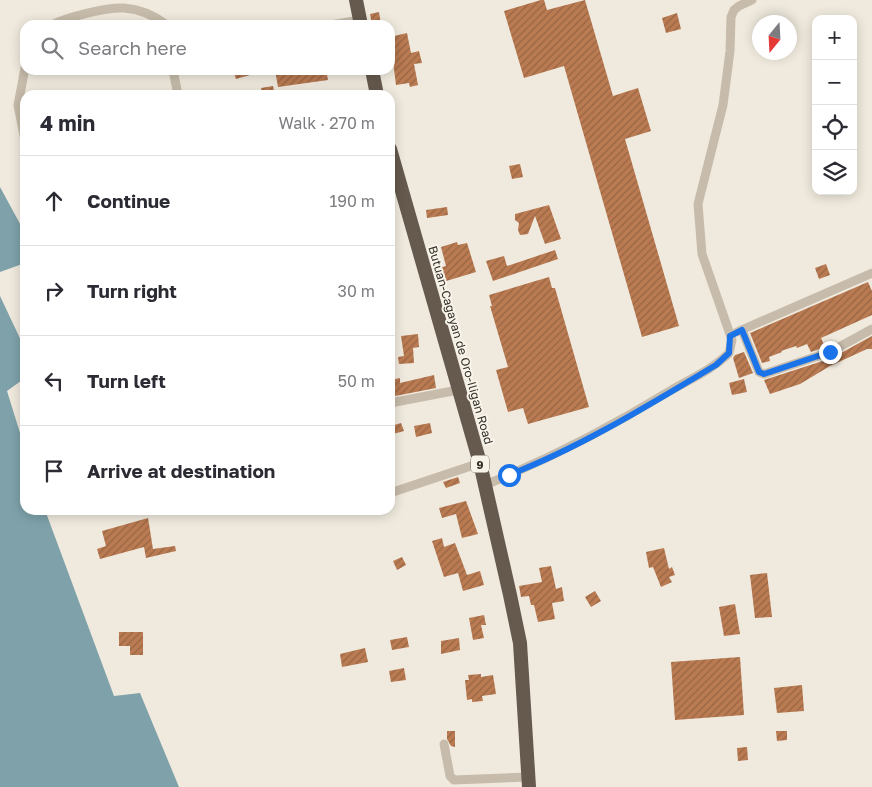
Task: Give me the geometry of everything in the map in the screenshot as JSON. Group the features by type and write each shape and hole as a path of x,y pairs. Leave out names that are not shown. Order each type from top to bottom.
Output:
{"highway":[{"path":"356,0 361,20"},
{"path":"373,75 376,90"},
{"name":"Butuan-Cagayan de Oro-Iligan Road","path":"395,167 480,463 520,643 529,782"}],"street":[{"path":"485,485 566,450 716,365 729,353 730,336 702,254 698,204 723,105 729,57 731,17 734,10 752,0"},
{"path":"67,20 123,8 142,12 157,20"},
{"path":"21,90 24,75"},
{"path":"175,75 177,90"},
{"path":"20,94 18,105 20,115"},
{"path":"730,336 872,272"},
{"path":"742,330 759,372 764,374 830,352 872,329"},
{"path":"395,402 458,390"},
{"path":"395,491 480,463"},
{"path":"444,744 450,776 454,780 529,782"}],"water":[{"path":"0,187 20,224 20,265 0,272"},
{"path":"0,296 20,338 20,382 7,391 20,433 20,515 47,515 114,696 140,693 179,787 0,787"}],"building":[{"path":"544,0 547,10 585,0 613,96 638,88 651,131 625,139 679,326 642,337 564,66 524,78 504,11"},
{"path":"379,12 380,20 371,20 370,14"},
{"path":"677,13 681,29 666,33 662,18"},
{"path":"407,33 411,53 419,51 422,63 414,64 418,85 410,87 409,83 396,85 395,36"},
{"path":"235,75 250,75 236,79"},
{"path":"276,75 327,75 328,80 278,87"},
{"path":"273,86 274,90 261,90 261,88"},
{"path":"520,164 523,177 512,179 509,166"},
{"path":"549,205 561,239 545,244 535,216 528,234 520,235 518,230 519,223 515,220 515,214"},
{"path":"447,207 448,215 427,218 426,210"},
{"path":"457,242 458,245 467,243 476,272 443,282 439,268 446,266 441,247"},
{"path":"555,250 558,259 493,281 486,261 504,256 507,266"},
{"path":"826,264 830,275 819,279 815,268"},
{"path":"549,277 552,288 555,288 589,407 528,424 523,408 508,412 496,370 508,367 490,306 492,306 489,295"},
{"path":"868,282 872,291 872,315 821,338 825,347 811,352 807,344 797,348 796,346 769,357 770,361 762,363 750,333"},
{"path":"418,334 419,347 413,348 414,363 399,364 398,357 404,356 401,336"},
{"path":"872,336 872,349 867,349 830,366 800,384 770,394 764,380 832,358"},
{"path":"744,352 753,373 739,378 733,358 735,355"},
{"path":"434,375 436,388 395,396 395,379 400,378 400,383"},
{"path":"744,379 747,392 732,395 729,383"},
{"path":"401,423 404,431 395,433 395,425"},
{"path":"430,423 432,433 416,437 414,426"},
{"path":"458,477 460,483 446,488 443,482"},
{"path":"466,501 478,534 462,538 456,514 442,518 439,508"},
{"path":"148,518 153,549 175,546 176,551 146,558 144,547 100,559 97,549 106,546 102,531"},
{"path":"442,538 444,547 455,543 467,575 480,571 484,585 463,591 458,573 444,577 432,541"},
{"path":"664,548 669,569 672,567 675,575 669,577 672,582 661,587 653,567 649,568 646,552"},
{"path":"402,557 406,565 397,570 393,561"},
{"path":"551,566 556,589 562,587 564,601 552,603 555,619 538,622 534,605 531,605 529,596 521,597 519,586 542,582 539,568"},
{"path":"767,573 772,617 755,618 750,575"},
{"path":"595,591 601,601 591,607 585,597"},
{"path":"735,604 740,634 724,636 719,607"},
{"path":"484,615 486,625 481,625 484,638 473,640 469,618"},
{"path":"119,632 143,632 143,655 130,655 130,646 119,646"},
{"path":"407,637 409,647 392,650 390,640"},
{"path":"459,638 460,650 441,654 441,641"},
{"path":"365,648 368,662 342,667 340,654"},
{"path":"740,657 744,715 675,720 671,662"},
{"path":"404,668 406,680 391,682 389,671"},
{"path":"481,674 481,677 493,675 496,694 482,696 483,701 472,702 472,699 467,700 465,680 469,680 468,675"},
{"path":"802,685 804,711 777,713 774,688"},
{"path":"447,731 455,731 455,747 451,746 447,739"},
{"path":"776,731 787,731 787,740 777,741"},
{"path":"747,747 748,760 738,761 737,748"}],"route":[{"path":"509,475 539,463 631,415 716,365 729,353 732,340 730,336 742,330 759,372 764,374 830,352"}]}
